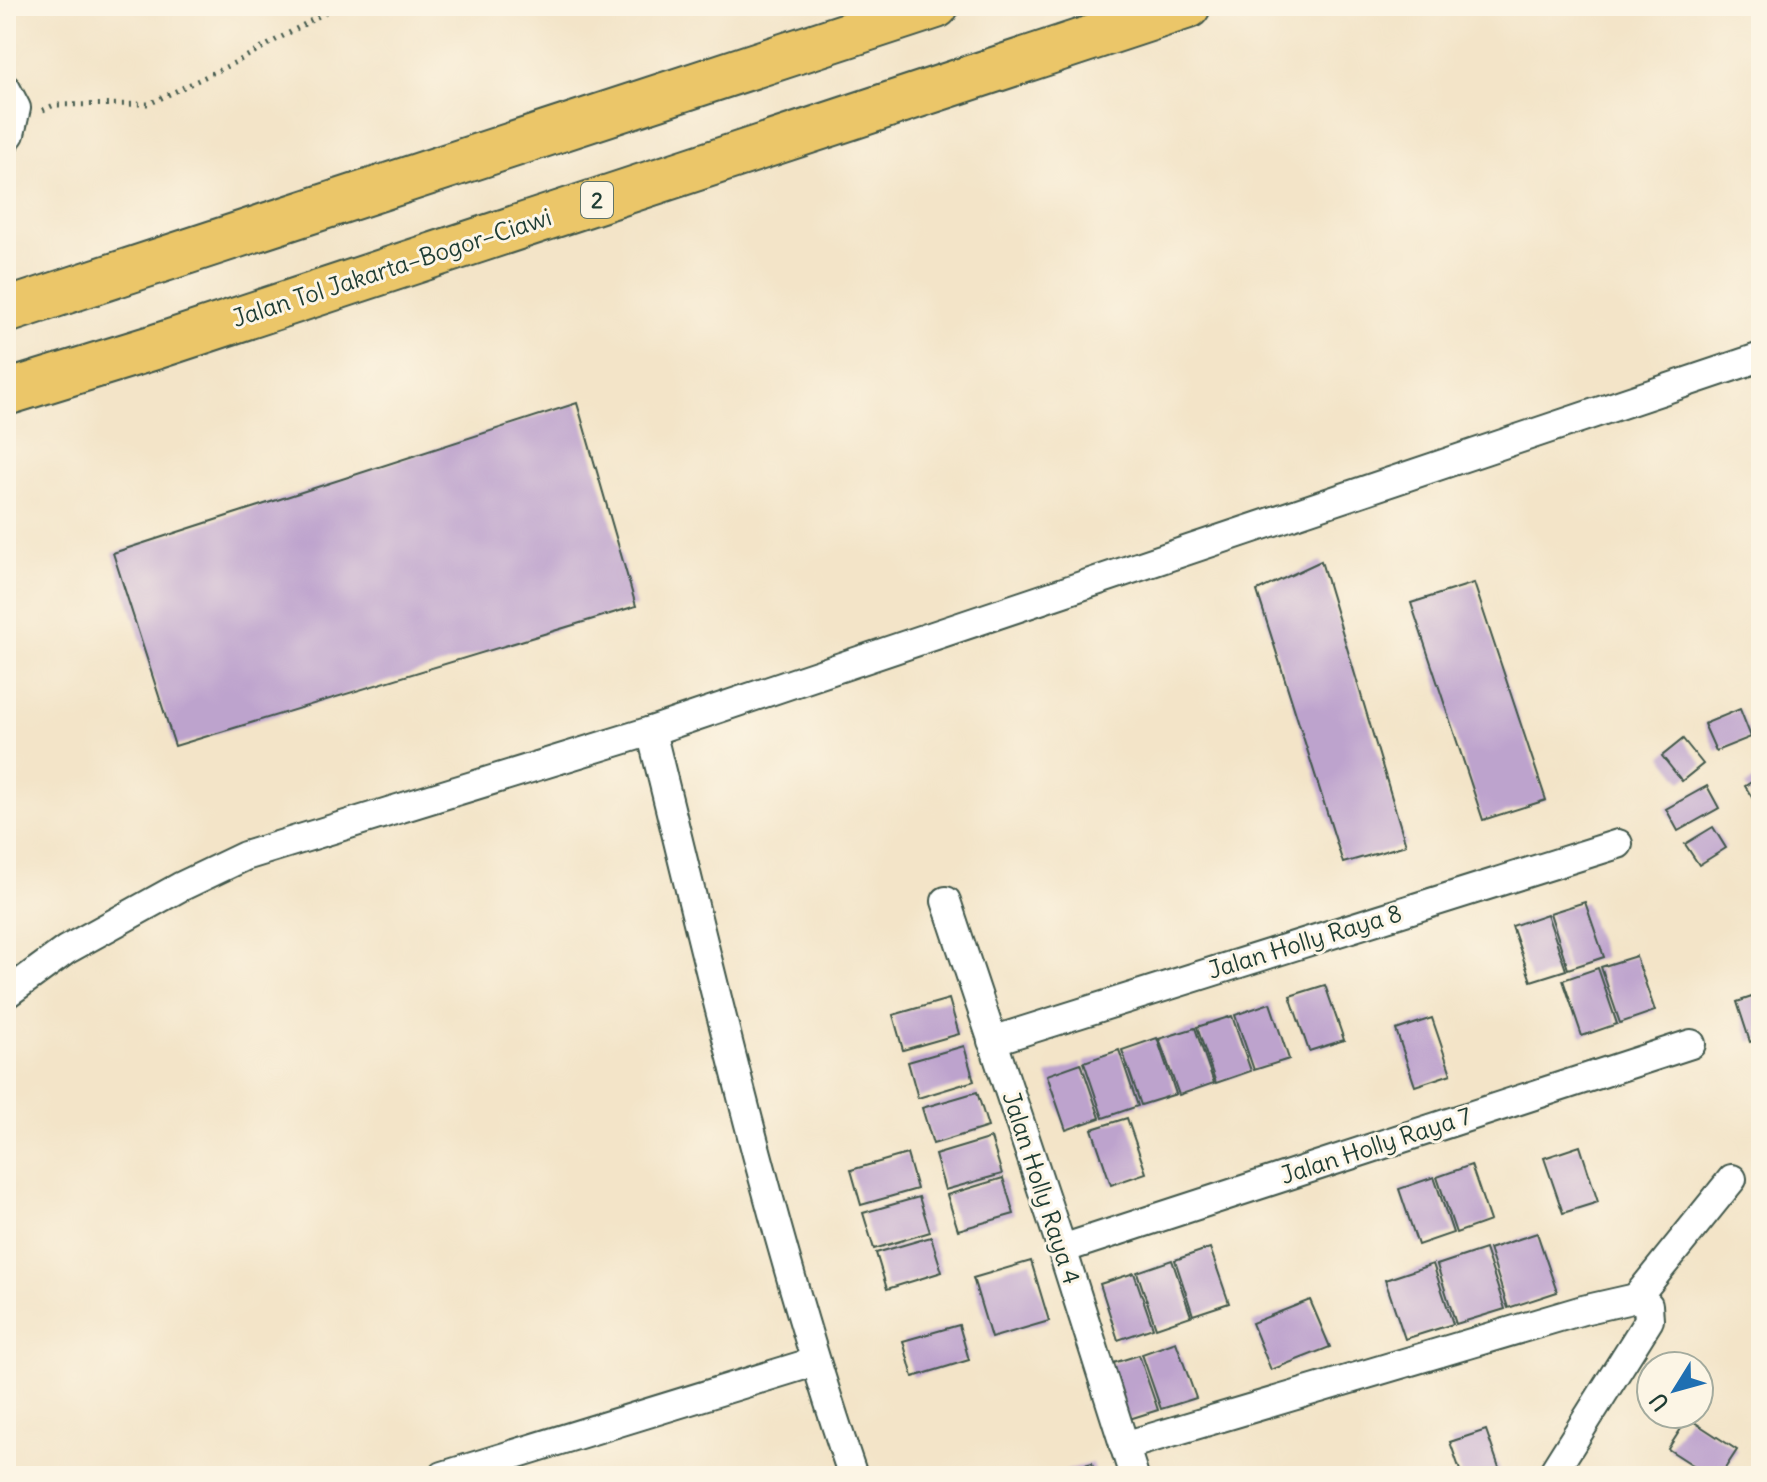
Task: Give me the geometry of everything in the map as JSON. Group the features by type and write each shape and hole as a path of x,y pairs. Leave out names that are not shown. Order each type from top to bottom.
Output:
{"highway":[{"path":"6,311 936,6"},
{"name":"Jalan Tol Jakarta–Bogor–Ciawi","path":"6,393 155,347 1188,6"}],"street":[{"path":"6,89 16,108 9,132"},
{"path":"6,994 66,950 180,887 245,856 651,731 1761,357"},
{"path":"651,731 784,1260 814,1362 853,1476"},
{"name":"Jalan Holly Raya 8","path":"992,1041 1618,844"},
{"name":"Jalan Holly Raya 4","path":"946,901 1134,1476"},
{"name":"Jalan Holly Raya 7","path":"1062,1249 1691,1044"},
{"path":"1124,1446 1583,1310 1636,1298 1732,1179"},
{"path":"1551,1476 1649,1320 1648,1305 1636,1298"},
{"path":"443,1476 814,1362"}],"path":[{"path":"9,132 54,105 149,104 242,59 337,6"}],"building":[{"path":"577,403 636,606 175,746 113,553"},
{"path":"1321,561 1406,845 1343,863 1257,591"},
{"path":"1474,583 1546,800 1483,820 1411,603"},
{"path":"1740,709 1751,737 1716,751 1704,724"},
{"path":"1683,739 1703,764 1682,781 1662,756"},
{"path":"1761,776 1761,812 1745,786"},
{"path":"1707,786 1719,808 1678,831 1666,809"},
{"path":"1713,827 1726,848 1699,865 1685,844"},
{"path":"1585,902 1604,957 1568,969 1550,913"},
{"path":"1547,914 1566,970 1531,981 1512,926"},
{"path":"1636,956 1655,1011 1620,1023 1601,967"},
{"path":"1598,968 1617,1024 1582,1036 1563,980"},
{"path":"1325,985 1344,1040 1309,1051 1290,996"},
{"path":"1761,994 1761,1038 1750,1042 1737,1002"},
{"path":"949,999 959,1034 903,1050 893,1015"},
{"path":"1270,1003 1289,1059 1254,1070 1235,1015"},
{"path":"1232,1016 1251,1071 1216,1083 1197,1027"},
{"path":"1432,1018 1451,1074 1415,1086 1396,1030"},
{"path":"1195,1028 1214,1083 1179,1095 1159,1039"},
{"path":"1157,1038 1176,1094 1141,1105 1122,1050"},
{"path":"964,1046 974,1081 918,1098 908,1062"},
{"path":"1119,1050 1138,1106 1103,1118 1084,1062"},
{"path":"1081,1063 1100,1118 1066,1130 1047,1075"},
{"path":"977,1092 988,1127 933,1144 922,1108"},
{"path":"1127,1118 1146,1173 1111,1185 1092,1129"},
{"path":"991,1138 1002,1174 945,1190 935,1155"},
{"path":"1580,1146 1598,1202 1563,1213 1544,1158"},
{"path":"907,1154 917,1189 861,1205 851,1170"},
{"path":"1471,1165 1490,1221 1456,1233 1437,1177"},
{"path":"1434,1177 1453,1233 1418,1245 1399,1189"},
{"path":"1003,1178 1014,1214 958,1230 947,1195"},
{"path":"919,1197 930,1232 874,1249 863,1213"},
{"path":"1537,1233 1557,1292 1508,1308 1489,1249"},
{"path":"931,1237 942,1272 887,1289 876,1253"},
{"path":"1210,1248 1229,1303 1193,1315 1175,1260"},
{"path":"1485,1249 1505,1309 1456,1324 1437,1265"},
{"path":"1172,1260 1191,1316 1156,1328 1137,1272"},
{"path":"1031,1261 1049,1321 991,1338 973,1278"},
{"path":"1433,1264 1453,1324 1405,1339 1385,1280"},
{"path":"1134,1273 1153,1328 1118,1340 1100,1284"},
{"path":"1310,1300 1330,1347 1271,1370 1252,1323"},
{"path":"959,1325 969,1360 913,1377 903,1341"},
{"path":"1176,1342 1196,1398 1161,1409 1142,1354"},
{"path":"1139,1355 1158,1410 1123,1421 1104,1366"},
{"path":"1486,1430 1502,1476 1462,1476 1450,1442"},
{"path":"1680,1430 1706,1430 1737,1450 1720,1476 1710,1476 1668,1449"},
{"path":"1092,1463 1096,1476 1048,1476 1048,1475"}]}
